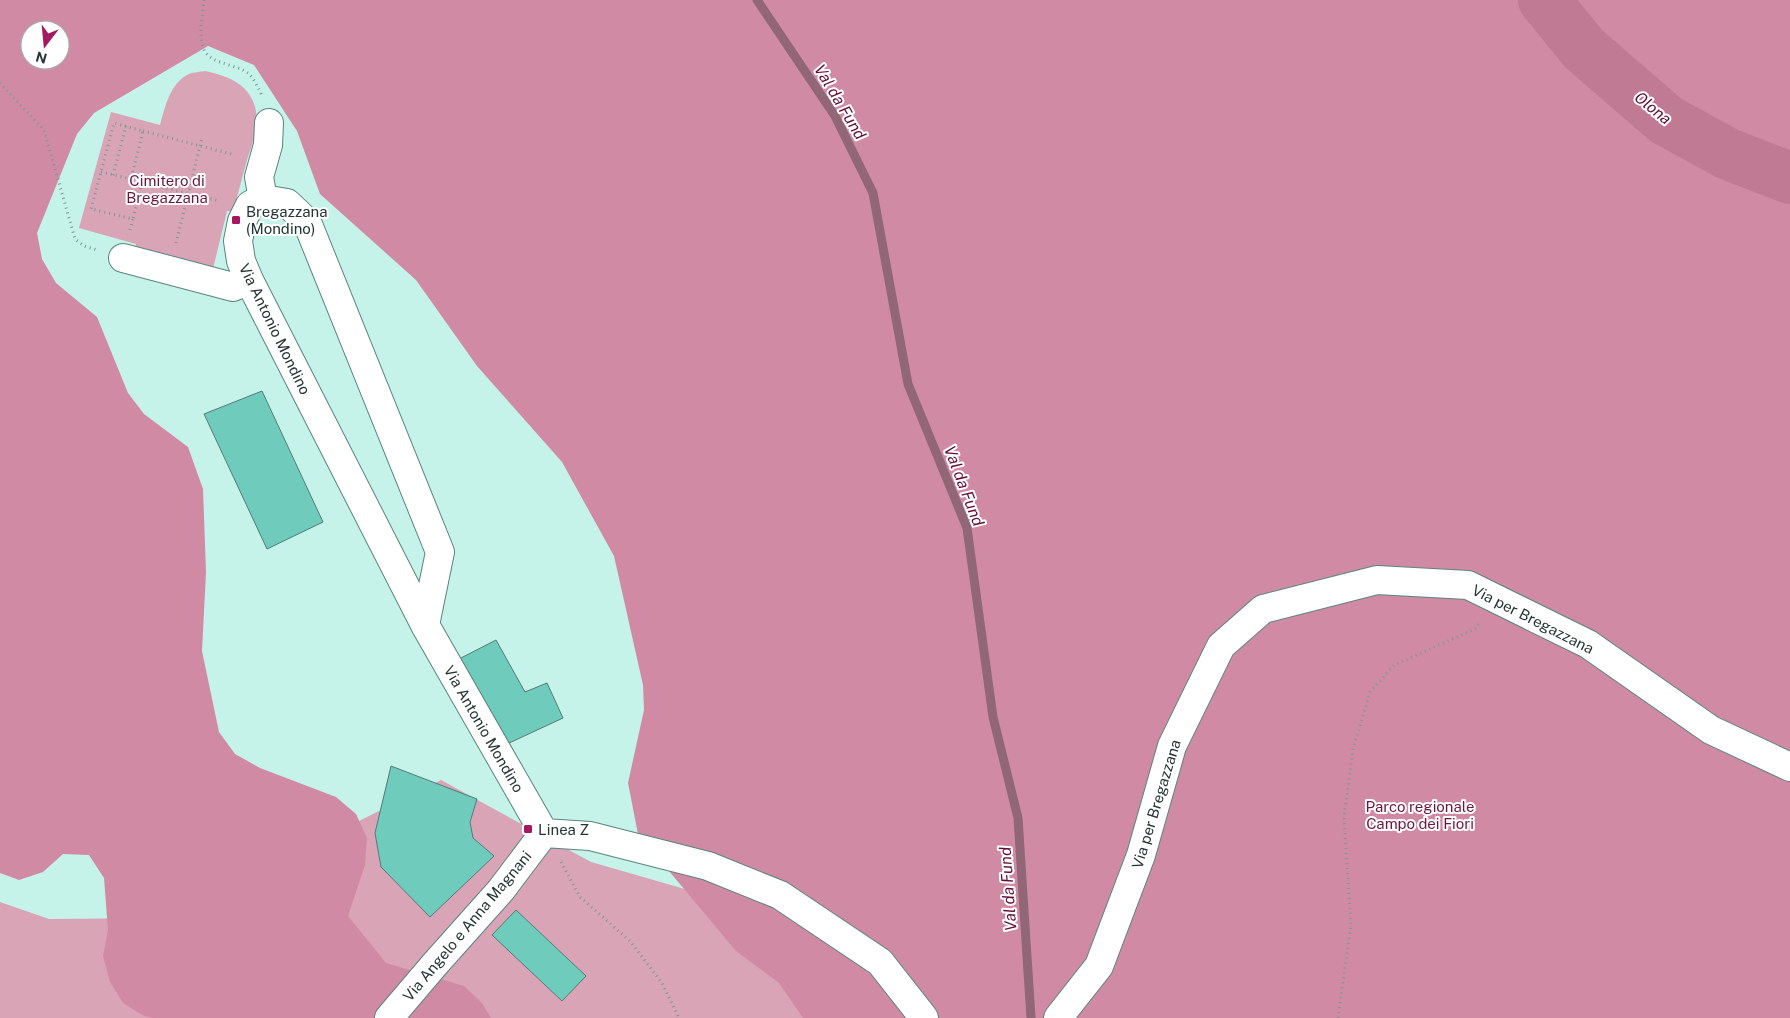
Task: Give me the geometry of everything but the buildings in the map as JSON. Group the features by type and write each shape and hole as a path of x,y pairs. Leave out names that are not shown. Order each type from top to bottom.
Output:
{"street":[{"path":"269,123 268,145 259,177 263,199 287,203 307,222 440,552 425,625"},
{"name":"Via Antonio Mondino","path":"263,199 250,205 242,221 238,241 241,261 249,280 425,625 544,833"},
{"path":"123,258 234,287 249,280"},
{"name":"Via per Bregazzana","path":"1058,1018 1099,966 1141,855 1172,746 1221,646 1263,609 1378,580 1468,585 1588,644 1712,730 1790,767"},
{"path":"544,833 590,836 708,866 780,895 880,962 924,1018"},
{"name":"Via Angelo e Anna Magnani","path":"389,1018 501,890 544,833"}],"path":[{"path":"204,0 201,42 205,53 212,59 231,65 249,74 267,106 269,123"},
{"path":"0,82 44,130 75,239 84,246 123,258 142,183 101,172"},
{"path":"133,219 91,209 114,123 263,163"},
{"path":"113,175 126,126"},
{"path":"131,179 143,131"},
{"path":"170,271 202,138"},
{"path":"152,185 228,203"},
{"path":"1338,1018 1351,925 1344,817 1354,749 1370,692 1394,666 1475,629 1499,601"},
{"path":"544,833 580,897 630,941 662,983 679,1018"}],"green space":[{"name":"Parco regionale Campo dei Fiori","path":"0,0 1790,0 1790,1018 803,1018 779,983 736,951 638,834 628,783 644,710 643,685 614,556 562,462 477,366 416,280 320,194 297,131 254,65 208,46 94,113 77,134 37,233 42,259 56,283 97,317 128,393 144,414 188,447 203,489 206,572 202,651 219,732 235,754 260,768 336,797 356,814 367,838 365,865 348,916 386,963 464,986 482,1003 491,1018 153,1018 144,1016 123,1003 110,982 103,956 108,930 104,878 89,855 63,854 43,872 19,880 0,873"},
{"name":"Cimitero di Bregazzana","path":"205,71 233,80 241,85 252,99 257,119 255,134 233,212 227,211 212,273 135,253 136,244 79,228 111,112 160,125 169,96 177,83 189,74"},
{"path":"441,780 591,862 723,900 878,1018 0,1018 0,902 49,919 165,918"}],"waterway":[{"name":"Val da Fund","path":"757,0 835,116 873,193 908,384 967,528 993,717 1018,818 1031,1018"},
{"name":"Olona","path":"1544,0 1584,49 1666,120 1728,154 1790,178"}],"place":[{"name":"Bregazzana (Mondino)","path":"236,220"},
{"name":"Linea Z","path":"528,829"}]}
